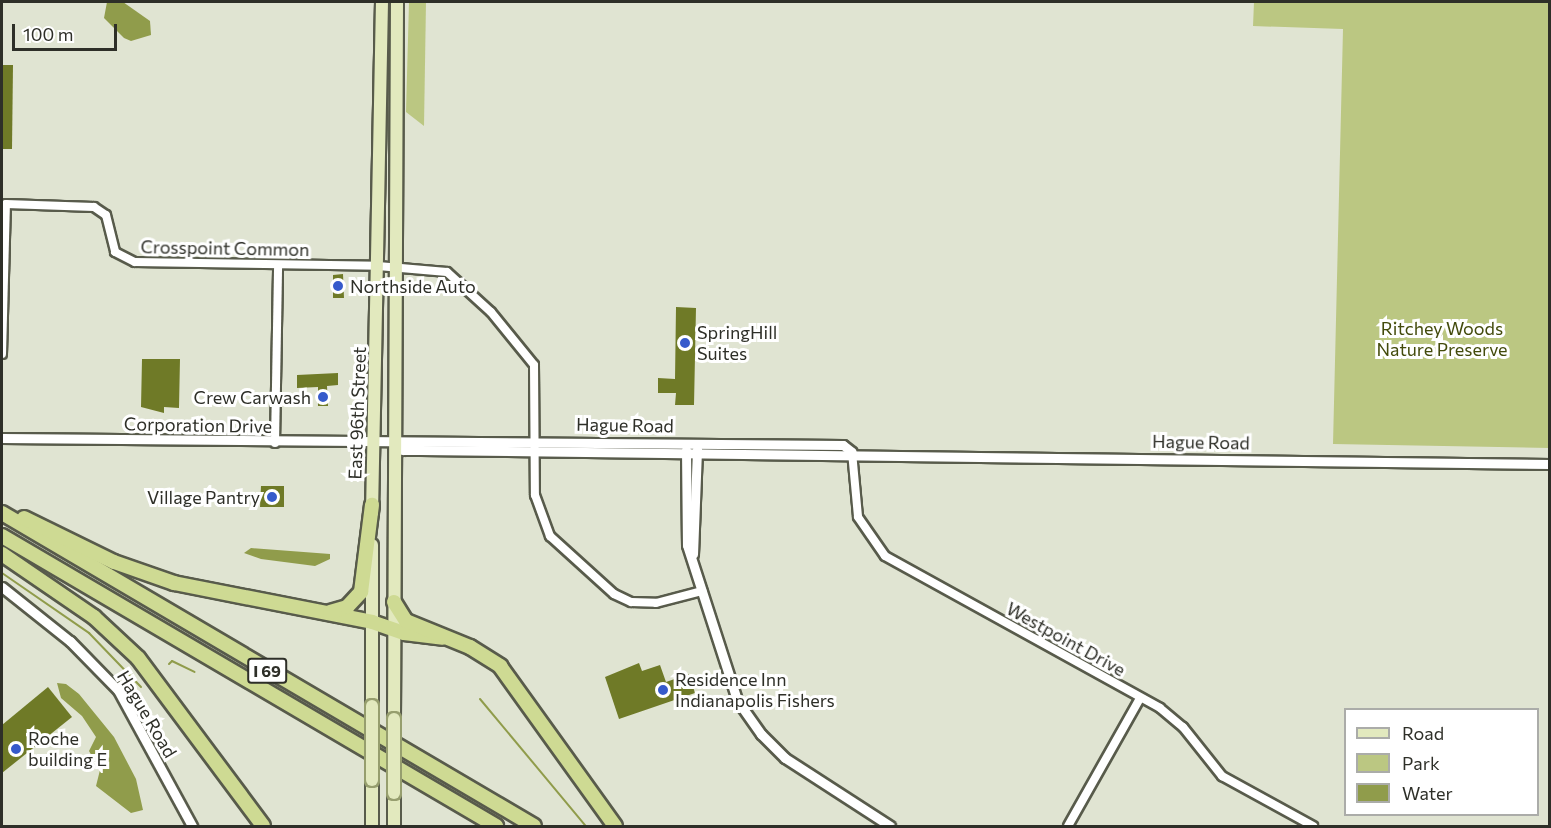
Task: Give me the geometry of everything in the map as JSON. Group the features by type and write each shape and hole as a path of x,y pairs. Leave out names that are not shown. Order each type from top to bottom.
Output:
{"highway":[{"path":"322,611 344,609 361,592 372,505"},
{"path":"2,508 161,579 322,611 372,622 394,630 443,638"},
{"name":"I 69","path":"2,513 534,826"},
{"name":"I 69","path":"2,536 496,826"},
{"path":"2,554 94,616 138,658 263,826"},
{"path":"394,602 406,621 488,657 513,679 615,826"}],"main road":[{"name":"East 96th Street","path":"372,826 372,505 382,2"},
{"path":"388,2 389,12 396,15"},
{"name":"East 96th Street","path":"394,826 396,2"},
{"path":"380,148 387,152 394,195"}],"street":[{"name":"Crosspoint Common","path":"2,354 6,204 94,207 106,215 115,252 135,262 396,266 447,272 528,352 537,374 536,500 545,528 614,594 644,604 702,591"},
{"path":"275,443 279,265"},
{"name":"Corporation Drive","path":"2,438 396,444"},
{"name":"Hague Road","path":"852,452 843,445 402,439 396,444 403,450 686,455 844,457 852,452 1550,464"},
{"path":"686,443 686,539 693,554 733,691 761,734 800,769 890,826"},
{"path":"693,554 698,443"},
{"name":"Westpoint Drive","path":"852,452 858,517 885,556 1173,717 1222,776 1313,826"},
{"name":"Hague Road","path":"2,587 65,637 118,690 192,826"},
{"path":"1068,826 1140,698"}],"green space":[{"path":"409,2 426,2 424,126 406,112"},
{"name":"Ritchey Woods Nature Preserve","path":"1254,2 1549,2 1549,448 1333,444 1343,29 1253,26"}],"water":[{"path":"107,2 123,2 150,21 151,35 131,41 124,38 104,18"},
{"path":"251,548 330,554 330,559 315,566 261,559 244,553"},
{"path":"57,683 66,684 79,694 114,737 136,779 143,810 131,813 96,786 100,770 89,751 96,737 82,716 61,698"}],"building":[{"path":"2,65 13,65 12,149 2,149"},
{"name":"Northside Auto","path":"343,274 344,298 333,298 333,275"},
{"name":"SpringHill Suites","path":"676,307 696,308 694,405 675,405 676,393 658,393 658,378 675,379"},
{"path":"142,359 180,359 179,408 164,407 164,413 141,407"},
{"name":"Crew Carwash","path":"338,373 338,385 327,386 328,406 318,406 318,387 297,388 297,375"},
{"name":"Village Pantry","path":"261,486 284,486 284,507 260,507"},
{"name":"Residence Inn Indianapolis Fishers","path":"639,663 642,671 660,665 666,682 689,674 695,693 619,719 605,677"},
{"name":"Roche building E","path":"48,687 72,717 2,773 2,725"}],"waterway":[{"path":"2,573 89,633 141,687"},
{"path":"169,664 172,661 195,672"},
{"path":"480,699 586,826"}],"place":[{"name":"Northside Auto","path":"338,286"},
{"name":"SpringHill Suites","path":"685,343"},
{"name":"Crew Carwash","path":"323,397"},
{"name":"Village Pantry","path":"272,497"},
{"name":"Residence Inn Indianapolis Fishers","path":"663,690"},
{"name":"Roche building E","path":"16,749"}]}
